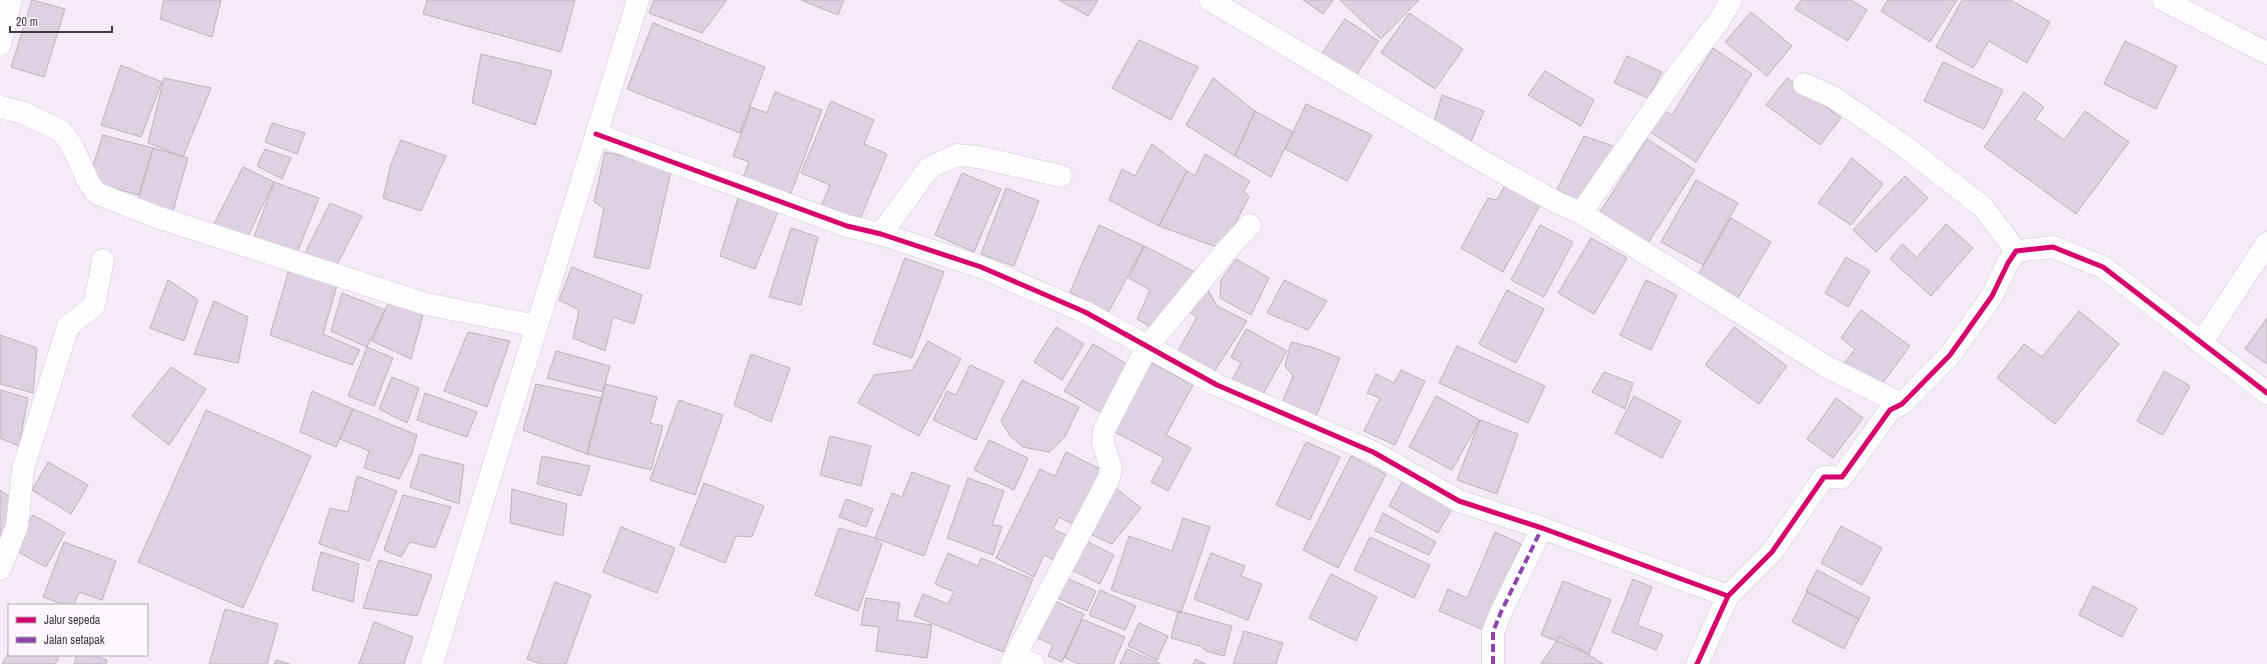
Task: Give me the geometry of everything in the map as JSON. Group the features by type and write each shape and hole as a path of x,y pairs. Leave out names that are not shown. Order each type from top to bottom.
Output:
{"street":[{"path":"0,45 11,0"},
{"path":"432,664 638,0"},
{"path":"1210,0 1477,158 1556,202 1581,213 1827,367 1902,404"},
{"path":"1581,213 1680,71 1719,21 1731,0"},
{"path":"2163,0 2267,52"},
{"path":"1804,84 1832,97 1900,143 1983,207 2016,251"},
{"path":"0,107 24,113 61,131 71,144 88,181 96,193 157,216 426,304 537,326"},
{"path":"596,134 847,226 881,234 981,267 1085,312 1216,385 1373,452 1460,501 1542,528 1728,596"},
{"path":"881,234 929,168 957,155 978,157 1061,176"},
{"path":"1020,661 1109,478 1111,468 1103,443 1104,430 1147,347 1225,252 1250,225"},
{"path":"2202,342 2267,243"},
{"path":"1697,664 1728,596 1772,552 1824,477 1842,477 1890,410 1902,404 1950,355 1992,296 2008,262 2016,251 2053,247 2103,267 2267,393"},
{"path":"0,569 17,526 23,469 68,326 94,306 103,260"},
{"path":"1493,664 1493,632 1501,612 1542,528"}],"building":[{"path":"32,0 65,9 44,77 11,67"},
{"path":"164,0 221,0 212,37 160,19"},
{"path":"427,0 575,0 561,52 423,14"},
{"path":"654,0 727,0 702,33 649,13"},
{"path":"801,0 844,0 838,15"},
{"path":"1059,0 1098,0 1088,16"},
{"path":"1303,0 1333,0 1323,14"},
{"path":"1340,0 1419,0 1381,39"},
{"path":"1801,0 1851,0 1867,10 1848,41 1795,9"},
{"path":"1888,0 1957,0 1930,42 1881,11"},
{"path":"1962,0 2010,0 2050,22 2027,63 1989,41 1973,68 1936,47"},
{"path":"1751,12 1792,46 1767,76 1725,42"},
{"path":"1409,13 1463,49 1435,89 1381,53"},
{"path":"1345,19 1379,41 1353,80 1319,58"},
{"path":"653,23 765,67 740,133 627,89"},
{"path":"1139,40 1198,67 1171,120 1112,88"},
{"path":"2125,41 2177,66 2156,109 2104,84"},
{"path":"1713,48 1752,74 1696,162 1649,131 1663,110 1672,115"},
{"path":"481,54 552,71 535,125 472,103"},
{"path":"1627,56 1662,72 1648,98 1614,83"},
{"path":"1943,62 2003,90 1984,129 1924,101"},
{"path":"121,65 162,82 141,137 101,125"},
{"path":"1545,71 1594,100 1581,126 1528,95"},
{"path":"164,78 211,88 183,157 148,143"},
{"path":"1213,78 1255,111 1235,156 1186,125"},
{"path":"1787,78 1841,118 1820,145 1766,105"},
{"path":"775,92 822,110 788,201 741,183 749,162 733,156 751,107 767,113"},
{"path":"2024,92 2044,107 2035,119 2064,140 2085,111 2129,142 2076,214 1984,147"},
{"path":"1442,95 1484,111 1470,144 1433,125"},
{"path":"831,101 874,120 864,144 887,154 858,224 820,208 830,185 801,173"},
{"path":"1306,104 1372,135 1347,181 1285,149"},
{"path":"1255,111 1293,132 1271,177 1235,156"},
{"path":"272,123 305,133 297,154 265,142"},
{"path":"103,135 153,148 139,195 88,181"},
{"path":"1584,136 1616,147 1586,206 1557,189"},
{"path":"1647,139 1695,170 1648,243 1600,212"},
{"path":"401,140 446,156 421,211 383,198 391,164"},
{"path":"1152,144 1187,171 1159,226 1109,200 1122,169 1135,176"},
{"path":"153,148 188,158 173,211 138,200"},
{"path":"265,149 291,158 282,179 257,166"},
{"path":"605,152 672,167 649,269 594,257 604,208 594,202"},
{"path":"1205,154 1250,181 1244,191 1249,197 1222,249 1159,226 1187,171 1195,176"},
{"path":"1852,158 1883,184 1851,225 1818,203"},
{"path":"243,167 274,182 247,238 214,224"},
{"path":"962,173 1001,189 974,252 935,235"},
{"path":"1905,176 1928,198 1876,252 1853,230"},
{"path":"1696,180 1738,203 1703,265 1661,242"},
{"path":"274,182 319,198 297,253 254,237"},
{"path":"1505,185 1540,205 1503,272 1461,248 1488,198 1497,200"},
{"path":"1006,188 1039,201 1014,266 981,254"},
{"path":"738,198 778,212 755,269 720,256"},
{"path":"330,203 362,216 337,265 305,253"},
{"path":"1731,218 1771,242 1738,298 1698,275"},
{"path":"1946,224 1973,248 1931,296 1890,259 1902,244 1917,257"},
{"path":"1099,225 1144,246 1108,313 1070,292"},
{"path":"1540,225 1573,242 1544,297 1511,280"},
{"path":"791,228 818,237 801,305 769,297"},
{"path":"1591,238 1627,258 1594,314 1558,293"},
{"path":"1144,246 1205,277 1154,329 1137,319 1150,290 1129,278"},
{"path":"1846,257 1870,271 1848,307 1825,293"},
{"path":"905,258 944,272 912,358 873,344"},
{"path":"1236,259 1269,278 1251,315 1220,298 1221,280"},
{"path":"290,266 337,285 323,334 360,350 352,365 270,335"},
{"path":"572,267 642,295 634,324 613,317 605,351 573,338 579,310 559,300"},
{"path":"168,280 198,300 184,341 150,328"},
{"path":"1284,280 1327,301 1308,330 1267,313"},
{"path":"1646,280 1677,295 1651,350 1620,335"},
{"path":"1206,286 1217,306 1247,321 1214,372 1178,351 1197,317 1186,310"},
{"path":"1507,290 1544,309 1516,363 1479,344"},
{"path":"342,293 385,310 367,347 331,331"},
{"path":"214,301 248,317 238,363 194,354"},
{"path":"389,301 423,315 411,359 372,341"},
{"path":"1861,310 1910,346 1877,391 1843,365 1855,349 1841,338"},
{"path":"2079,311 2119,344 2055,424 1997,378 2024,344 2042,357"},
{"path":"2267,318 2267,364 2245,349"},
{"path":"1056,327 1084,344 1062,380 1034,362"},
{"path":"1734,327 1787,366 1759,404 1705,365"},
{"path":"1246,329 1287,351 1262,396 1232,380 1241,363 1231,357"},
{"path":"468,332 510,341 487,407 444,391"},
{"path":"0,335 37,348 33,393 0,384"},
{"path":"928,341 961,359 919,436 858,403 874,375 912,370"},
{"path":"1291,342 1315,348 1340,358 1315,419 1281,405 1293,376 1285,366"},
{"path":"1093,344 1130,366 1102,413 1064,391"},
{"path":"1457,346 1545,386 1528,423 1439,383"},
{"path":"367,347 393,358 374,406 348,396"},
{"path":"556,351 610,366 603,392 547,378"},
{"path":"751,354 790,368 771,422 734,405"},
{"path":"1146,360 1193,385 1166,435 1191,448 1168,491 1151,482 1164,458 1109,429"},
{"path":"970,365 1004,381 976,440 933,420 947,391 956,395"},
{"path":"171,367 206,389 169,445 132,416"},
{"path":"1401,370 1425,381 1395,445 1364,431 1380,398 1367,393 1376,374 1394,383"},
{"path":"2164,371 2190,386 2163,435 2137,421"},
{"path":"1604,372 1633,383 1625,409 1592,392"},
{"path":"392,377 419,388 407,423 379,409"},
{"path":"1022,380 1079,407 1065,437 1049,452 1023,447 1010,436 1001,421"},
{"path":"536,384 602,398 587,454 523,430"},
{"path":"605,384 657,397 650,423 663,426 651,470 587,454"},
{"path":"0,390 28,398 19,446 0,438"},
{"path":"312,391 353,409 336,447 300,432"},
{"path":"425,393 477,412 467,437 417,420"},
{"path":"1436,396 1480,420 1452,470 1409,447"},
{"path":"1634,396 1681,421 1662,458 1615,433"},
{"path":"1836,398 1863,418 1833,458 1807,439"},
{"path":"679,400 723,415 695,495 650,480"},
{"path":"353,409 417,435 412,453 399,479 364,468 369,451 340,439"},
{"path":"206,410 311,456 243,608 138,562"},
{"path":"1480,420 1518,434 1497,494 1457,480"},
{"path":"830,436 871,446 861,486 820,475"},
{"path":"989,440 1028,458 1014,490 974,470"},
{"path":"1306,442 1340,457 1310,520 1276,505"},
{"path":"1066,452 1108,473 1081,528 1059,517 1053,529 1068,536 1056,561 1044,555 1034,577 996,558 1040,469 1055,476"},
{"path":"420,454 464,465 459,504 410,487"},
{"path":"542,456 590,466 581,496 537,484"},
{"path":"1351,456 1386,474 1338,568 1303,550"},
{"path":"48,462 88,485 71,514 32,490"},
{"path":"912,472 950,486 924,556 875,538 892,493 902,497"},
{"path":"357,476 397,491 369,561 319,544 330,508 348,512"},
{"path":"968,478 1004,491 992,525 1002,526 993,555 947,538"},
{"path":"1403,480 1453,507 1438,533 1389,506"},
{"path":"704,483 764,506 752,537 736,536 725,563 680,545"},
{"path":"1112,485 1141,508 1112,544 1090,534"},
{"path":"512,489 567,504 563,536 510,523"},
{"path":"0,490 15,500 0,546"},
{"path":"403,495 451,507 435,548 410,542 401,557 384,550"},
{"path":"846,499 873,509 866,527 839,517"},
{"path":"1383,513 1436,542 1429,555 1375,531"},
{"path":"33,515 65,533 46,567 13,549"},
{"path":"1183,518 1210,527 1181,613 1111,590 1129,536 1172,551"},
{"path":"1841,526 1882,548 1862,585 1821,563"},
{"path":"621,527 675,548 657,593 603,572"},
{"path":"839,528 875,538 882,544 858,611 815,595"},
{"path":"1495,532 1521,544 1484,630 1439,611 1448,589 1467,598"},
{"path":"1370,537 1430,565 1414,598 1354,570"},
{"path":"1084,540 1114,555 1100,584 1070,569"},
{"path":"64,542 116,561 102,600 79,592 74,604 62,604 43,597"},
{"path":"321,552 359,564 353,602 312,590"},
{"path":"948,553 978,566 981,558 1033,579 1003,652 914,616 923,594 948,604 954,592 935,584"},
{"path":"1211,553 1245,566 1241,576 1262,584 1248,620 1194,599"},
{"path":"379,560 432,575 417,616 363,608"},
{"path":"1817,570 1870,598 1859,619 1806,591"},
{"path":"1331,574 1377,597 1356,641 1309,618"},
{"path":"1062,576 1096,591 1087,611 1053,596"},
{"path":"1633,579 1652,587 1637,625 1663,635 1656,650 1612,632"},
{"path":"1563,581 1611,600 1589,654 1541,635"},
{"path":"555,582 591,595 566,664 541,664 527,659"},
{"path":"2093,586 2137,608 2122,637 2079,615"},
{"path":"1100,590 1136,606 1125,630 1089,615"},
{"path":"1807,592 1859,619 1844,649 1792,622"},
{"path":"866,598 900,603 897,620 932,625 927,658 876,651 879,627 861,625"},
{"path":"1050,599 1084,614 1062,662 1048,656 1053,645 1033,636"},
{"path":"225,609 278,624 267,664 209,664"},
{"path":"1178,611 1232,626 1224,656 1206,651 1200,646 1171,638"},
{"path":"1082,619 1125,637 1113,664 1079,664 1065,658"},
{"path":"374,622 413,637 404,664 359,664"},
{"path":"1139,623 1168,636 1157,660 1128,646"},
{"path":"1244,631 1283,643 1276,664 1233,664"},
{"path":"1560,636 1603,664 1541,664"},
{"path":"1127,649 1161,664 1120,664"},
{"path":"8,654 8,656 59,656 55,664 2,664"},
{"path":"77,656 93,656 107,660 106,664 74,664"},
{"path":"1195,659 1206,664 1193,664"},
{"path":"276,660 290,664 274,664"}],"marked path":[{"path":"1493,664 1493,632 1501,612 1542,528"}],"cycle path":[{"path":"596,134 847,226 881,234 981,267 1085,312 1217,385 1373,452 1459,501 1542,528 1728,596"},
{"path":"1697,664 1728,596 1772,552 1824,477 1842,477 1890,410 1902,404 1950,355 1992,296 2008,263 2016,251 2053,247 2103,267 2267,393"}]}
